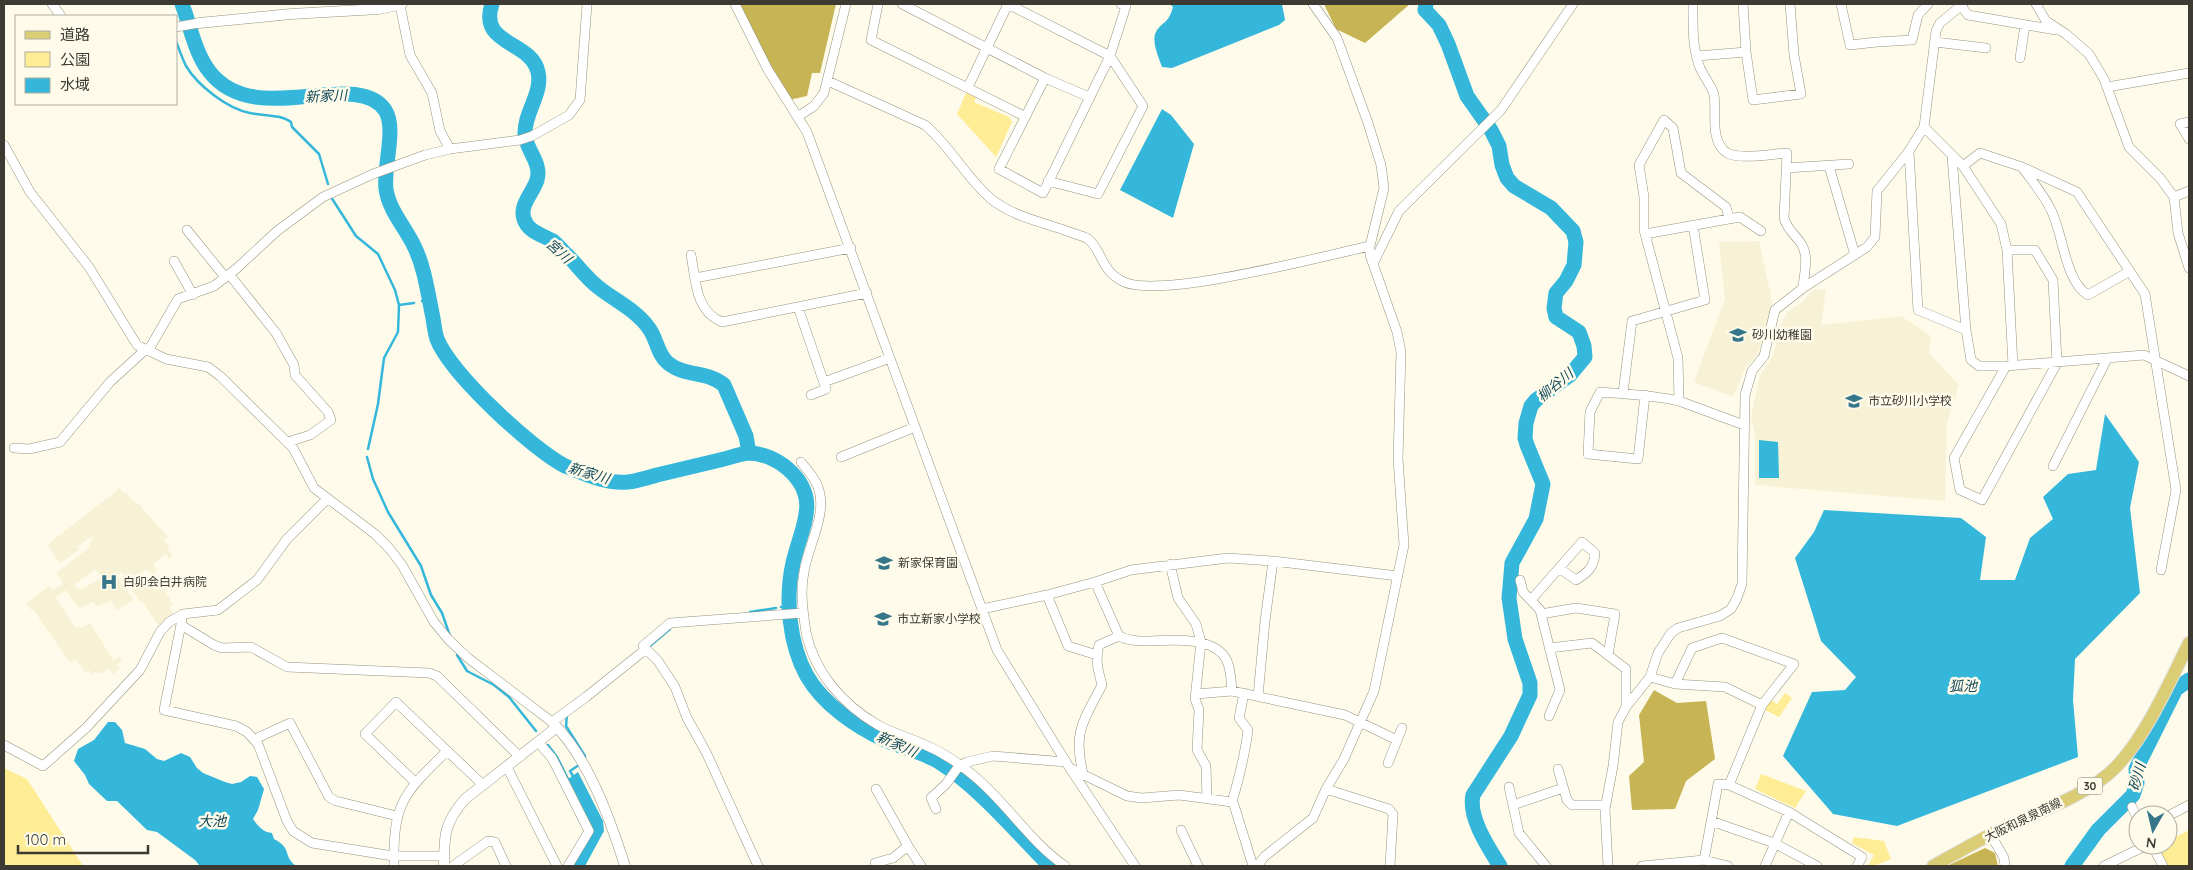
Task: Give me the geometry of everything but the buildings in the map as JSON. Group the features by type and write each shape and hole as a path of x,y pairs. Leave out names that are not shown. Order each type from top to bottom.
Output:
{"main road":[{"name":"大阪和泉泉南線","path":"1933,866 1991,834 2051,807 2094,784 2116,768 2136,741 2169,683 2189,642"}],"street":[{"path":"52,4 59,15"},
{"path":"14,448 29,449 60,442 115,376 146,350 178,299 214,286 277,232 323,197 368,176 450,149 520,140 532,136 570,115 580,100 587,4"},
{"path":"735,4 768,70 782,94 799,116 807,132 997,650 1068,765 1136,866"},
{"path":"799,116 814,106 824,93 846,4"},
{"path":"878,4 871,40 1024,116"},
{"path":"902,4 1045,78 1089,97"},
{"path":"968,88 1008,4 1110,56 1143,106 1098,194 1048,181"},
{"path":"1045,78 999,168 1043,193 1110,56 1126,6 1121,4"},
{"path":"1257,866 1265,856 1313,818 1326,790 1344,759 1374,691 1405,536 1398,459 1401,352 1397,332 1370,254 1370,246 1384,188 1381,165 1337,38 1313,4"},
{"path":"1373,264 1399,211 1501,110 1572,4"},
{"path":"1693,4 1694,48 1700,68 1714,94 1715,128 1720,146 1731,155 1787,153 1784,218 1786,227 1805,251 1802,288"},
{"path":"1743,4 1746,52 1754,100 1801,94 1794,55 1790,4"},
{"path":"1841,4 1850,45 1912,40 1918,15 1928,4"},
{"path":"2036,4 2046,21 2089,54 2107,87 2129,148 2160,178 2174,196 2178,233 2188,258 2189,268"},
{"path":"178,27 291,14 379,9 401,5 410,56 432,93 440,131 450,149"},
{"path":"1608,866 1606,805 1618,722 1626,707 1650,677 1658,653 1671,633 1678,628 1720,616 1731,609 1738,598 1742,584 1744,395 1752,371 1764,356 1775,310 1802,288 1866,247 1875,237 1877,191 1909,151 1924,127 1936,31 1940,23 1962,5 1968,15 2059,30"},
{"path":"2020,58 2025,25"},
{"path":"1935,42 1986,48"},
{"path":"1697,56 1746,52"},
{"path":"2107,87 2189,73"},
{"path":"828,81 925,125 937,135 974,182 992,200 1016,213 1088,239 1108,271 1126,283 1142,285 1185,283 1370,246"},
{"path":"1679,401 1678,358 1645,234 1644,197 1639,165 1664,120 1674,128 1682,172 1726,207 1729,218"},
{"path":"2189,122 2180,124 2189,139"},
{"path":"1924,127 1963,166 2001,224 2007,250 2009,366 1954,458 1960,490 1982,500 2056,363 2053,280 2035,250 2007,250"},
{"path":"4,145 30,192 89,267 137,345 179,363 208,367 288,442 314,488 375,534 389,548 402,565 434,622 468,658 555,725 582,764 612,826 625,866"},
{"path":"1909,151 1918,310 1966,330"},
{"path":"1963,166 1980,153 2022,167 2077,192 2145,294 2176,490 2161,570"},
{"path":"1952,157 1966,330 1971,360 1979,366 2009,366 2144,355 2189,376"},
{"path":"1786,168 1849,164"},
{"path":"1829,166 1855,254"},
{"path":"2022,167 2051,210 2076,283 2082,291 2088,295 2130,271"},
{"path":"2174,196 2189,190"},
{"path":"1645,234 1740,217 1761,231"},
{"path":"1623,394 1632,321 1705,300 1693,224"},
{"path":"187,230 285,347 294,365 294,375 328,412 331,420 310,434 288,442"},
{"path":"695,278 851,248"},
{"path":"691,255 699,301 712,318 722,322 867,293"},
{"path":"174,261 193,295"},
{"path":"798,307 826,389 811,395"},
{"path":"824,382 890,358"},
{"path":"2053,466 2107,359"},
{"path":"1645,396 1638,459 1588,454 1590,412 1600,392 1645,396 1679,401 1744,425"},
{"path":"841,457 878,440 915,427"},
{"path":"801,462 819,488 821,500 819,520 803,573 804,613 811,649 820,670 832,687 853,707 877,724 924,744 974,776 1048,853 1065,866"},
{"path":"4,745 43,766 86,728 140,670 160,632 169,622 183,614 218,610 257,580 287,540 327,499"},
{"path":"982,609 1047,595 1096,582 1131,570 1228,558 1273,561 1398,576"},
{"path":"1258,696 1264,621 1273,561"},
{"path":"1170,564 1178,598 1196,624 1201,642 1196,694 1199,710 1197,750 1206,766 1207,799"},
{"path":"1532,600 1559,568"},
{"path":"1520,580 1524,592 1541,614 1560,690 1549,716"},
{"path":"1096,582 1119,636"},
{"path":"1047,595 1068,646 1097,655"},
{"path":"1541,614 1576,608 1615,614 1608,655"},
{"path":"758,866 706,752 687,718 675,687 658,661 644,646 670,623 804,613"},
{"path":"183,614 164,710 236,726 255,739 287,821 293,831 312,843 393,856 444,861 446,828 452,814 465,799 520,757 586,697 646,649"},
{"path":"181,625 214,645 222,648 251,648 286,667 429,673 437,676 520,757"},
{"path":"1083,774 1078,741 1081,728 1102,684 1096,665 1099,645 1119,636 1136,641 1180,640 1201,642 1221,652 1230,670 1232,691"},
{"path":"1675,684 1692,648 1722,638 1794,664 1762,705 1729,785"},
{"path":"1549,648 1592,643 1626,668 1626,707"},
{"path":"1650,677 1675,684 1725,687 1762,705"},
{"path":"1244,692 1239,718 1248,730 1241,770 1232,802 1253,866"},
{"path":"1196,694 1244,692 1345,715 1397,740"},
{"path":"415,782 365,734 396,702 483,786"},
{"path":"255,739 290,723 329,797 336,801 397,816"},
{"path":"1388,763 1402,728"},
{"path":"538,742 552,758 589,831 568,866"},
{"path":"394,866 393,835 403,798 415,782 447,751"},
{"path":"936,809 930,798 946,784 958,766 993,756 1068,765 1128,796 1142,798 1179,795 1232,802"},
{"path":"507,767 557,866"},
{"path":"1558,770 1567,800 1572,805 1606,805"},
{"path":"1704,860 1718,784 1729,785 1789,812 1862,857 1857,866"},
{"path":"1509,787 1519,834 1546,866"},
{"path":"1513,804 1564,788"},
{"path":"876,789 921,866"},
{"path":"1326,790 1389,810 1393,814 1390,866"},
{"path":"1765,866 1789,812"},
{"path":"1711,821 1774,843 1817,866"},
{"path":"1181,830 1198,866"},
{"path":"1991,834 2004,858 2005,866"},
{"path":"453,866 488,841 495,842 506,866"},
{"path":"875,863 893,858 908,846"},
{"path":"2104,866 2128,854"},
{"path":"1642,866 1704,860 1725,866"}],"shaded area":[{"path":"739,4 836,4 820,73 812,73 807,96 789,100"},
{"path":"1324,4 1410,4 1365,43 1336,29"},
{"name":"砂川幼稚園","path":"1759,241 1772,301 1772,314 1757,355 1745,369 1733,397 1694,382 1725,299 1719,242"},
{"name":"市立砂川小学校","path":"1814,289 1826,290 1821,325 1901,316 1931,336 1929,353 1959,385 1947,423 1945,501 1755,485 1755,434 1751,417 1760,375 1773,356 1780,327 1787,312 1802,302"},
{"name":"白卯会白井病院","path":"120,488 134,502 139,504 168,537 164,540 173,556 169,559 166,554 153,564 157,570 155,571 157,584 161,584 173,605 169,607 174,615 158,625 127,583 129,581 122,572 117,576 134,600 117,610 111,601 97,606 93,602 79,609 66,591 68,589 55,597 75,627 82,628 90,623 114,661 119,657 122,661 116,665 120,669 113,674 109,669 101,674 97,671 92,675 89,670 85,673 76,659 70,663 33,609 31,610 26,603 49,586 53,591 63,583 56,573 91,546 89,543 93,540 91,537 77,547 79,550 60,563 47,545","holes":["95,569 102,578 81,589 77,588 75,584","146,569 152,574 153,583 148,583 137,589 131,580"]},
{"path":"1654,690 1677,703 1706,701 1715,759 1686,781 1675,809 1632,810 1629,776 1644,762 1639,715"},
{"path":"1985,848 1995,853 1998,866 1947,866"}],"green space":[{"path":"966,93 976,97 974,102 1009,117 1012,122 996,157 957,114"},
{"path":"1785,693 1792,698 1779,717 1765,710 1771,700 1777,704"},
{"path":"4,768 27,779 83,866 4,866"},
{"path":"1761,774 1806,791 1795,808 1755,789"},
{"path":"2189,830 2189,866 2168,866 2162,855 2178,855 2178,836"},
{"path":"1854,837 1884,841 1891,859 1874,866 1868,866 1874,855 1852,843"}],"water":[{"path":"1170,4 1282,4 1285,20 1279,25 1172,68 1162,67 1154,40 1156,32 1169,17 1173,7"},
{"path":"1162,109 1171,115 1194,144 1173,218 1120,190"},
{"name":"狐池","path":"2105,414 2139,462 2130,508 2140,593 2075,659 2073,700 2078,757 1897,826 1833,814 1783,756 1812,692 1845,690 1856,677 1821,641 1795,558 1814,532 1824,510 1961,518 1986,537 1980,580 2015,580 2030,538 2053,519 2043,497 2068,474 2096,470"},
{"path":"1759,440 1778,442 1779,478 1759,478"},
{"name":"大池","path":"108,722 115,722 122,730 125,743 145,749 157,759 164,761 181,753 190,757 197,768 203,773 232,784 241,782 250,776 257,777 264,789 258,810 253,819 261,828 272,833 274,839 286,849 289,859 296,866 200,866 195,860 157,832 147,830 117,801 107,801 89,784 85,775 74,761 78,749 94,740"},
{"path":"578,772 603,821 604,831 585,866 573,866 576,857 592,832 592,827 568,779"}],"waterway":[{"name":"新家川","path":"182,4 196,47 204,64 228,88 251,96 277,98 351,94 371,98 385,110 390,127 386,189 394,212 418,256 426,282 437,339 445,354 475,390 533,444 565,466 596,478 620,482 635,481 748,453 770,458 788,469 798,480 807,502 804,525 793,563 789,591 790,621 796,650 807,676 822,696 841,714 874,735 933,759 954,773 997,811 1050,866"},
{"name":"宮川","path":"492,4 490,18 492,28 499,36 526,54 538,72 538,88 525,126 526,140 536,162 538,174 535,185 523,209 526,223 532,230 554,242 593,283 643,321 651,331 664,359 668,363 682,370 711,378 724,385 746,436 749,453"},
{"name":"柳谷川","path":"1426,4 1425,10 1439,25 1448,44 1467,96 1491,130 1499,146 1502,165 1507,178 1514,186 1551,208 1573,231 1576,242 1574,265 1566,281 1556,293 1554,308 1556,317 1579,332 1584,346 1585,357 1570,375 1536,400 1531,406 1526,423 1525,438 1543,484 1536,519 1512,563 1509,598 1515,639 1530,683 1530,695 1511,736 1473,795 1472,804 1476,822 1500,866"},
{"name":"新家川","path":"186,36 193,33"},
{"path":"178,46 191,74 223,102 241,111 277,116 291,122 292,127 319,154 328,184"},
{"path":"331,197 356,236 378,254 395,290 399,305 398,332 384,358 378,404 368,449"},
{"name":"新家川","path":"422,301 429,300"},
{"path":"399,305 414,303"},
{"path":"367,457 373,479 388,512 421,566 431,595 442,613 450,636"},
{"path":"781,607 790,606"},
{"path":"750,612 776,608"},
{"path":"650,646 670,629"},
{"path":"457,655 467,671 494,685 509,697 536,731"},
{"name":"砂川","path":"2072,866 2098,830 2133,795 2137,783 2136,769 2176,689 2189,680"},
{"path":"567,714 566,726 585,756 585,760"},
{"path":"548,745 557,757 568,779"},
{"path":"573,776 570,771 579,765"}],"place":[{"name":"砂川幼稚園","path":"1738,335"},
{"name":"市立砂川小学校","path":"1854,401"},
{"name":"新家保育園","path":"884,563"},
{"name":"白卯会白井病院","path":"109,582"},
{"name":"市立新家小学校","path":"883,619"}]}
